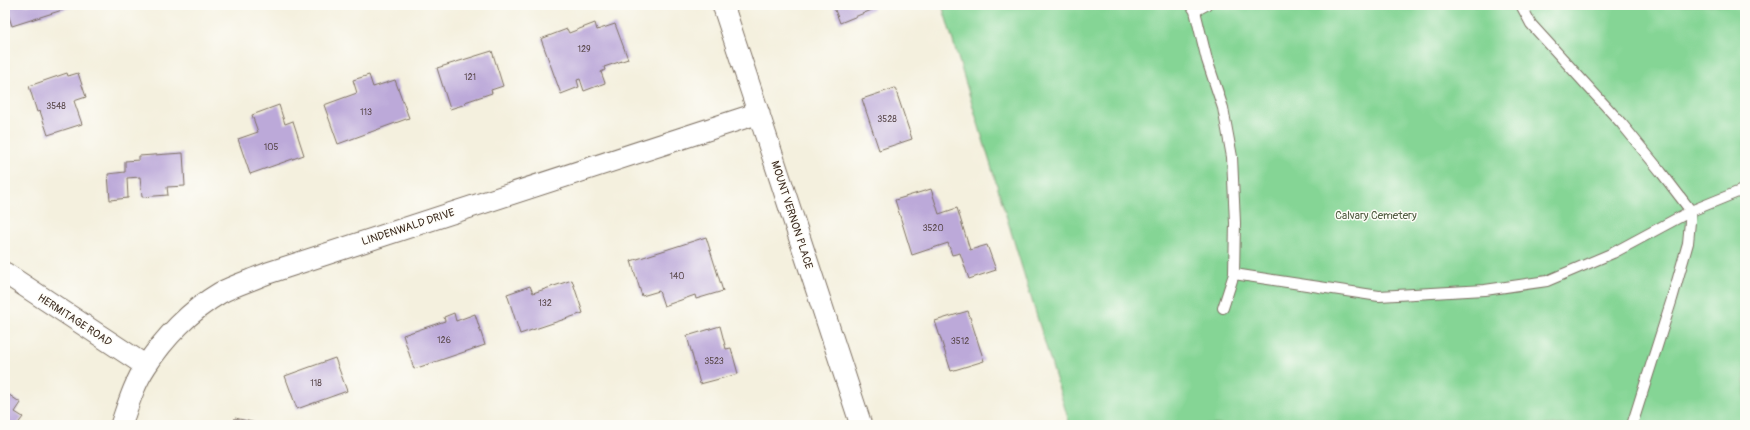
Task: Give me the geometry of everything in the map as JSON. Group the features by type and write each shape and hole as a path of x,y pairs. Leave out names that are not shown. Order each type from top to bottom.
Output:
{"street":[{"name":"MOUNT VERNON PLACE","path":"723,5 861,425"},
{"name":"LINDENWALD DRIVE","path":"121,425 131,395 146,366 161,344 198,308 220,293 244,282 276,271 759,113"},
{"name":"HERMITAGE ROAD","path":"5,273 146,366"}],"lane":[{"path":"1206,5 1193,8 1207,60 1223,108 1232,157 1235,223 1234,274 1223,308"},
{"path":"1521,5 1531,24 1622,124 1691,212 1688,243 1632,425"},
{"path":"1234,274 1379,296 1492,289 1548,281 1613,252 1691,212 1745,189"}],"green space":[{"name":"Calvary Cemetery","path":"942,5 1745,5 1745,425 1070,425"}],"building":[{"path":"5,5 78,5 12,26"},
{"path":"833,5 873,5 874,9 840,23"},
{"path":"595,23 597,30 615,24 628,59 604,67 605,70 601,72 605,83 584,91 580,79 577,80 579,87 561,94 541,39 567,29 569,33"},
{"path":"492,51 503,86 491,90 492,93 465,102 466,104 450,109 437,68"},
{"path":"67,73 68,76 78,73 86,97 74,101 82,124 48,135 40,111 37,112 29,86"},
{"path":"369,75 373,87 395,80 409,118 338,144 324,105 357,93 353,80"},
{"path":"895,88 912,139 879,150 862,99"},
{"path":"279,105 285,124 293,121 304,155 250,174 238,139 258,132 252,115"},
{"path":"183,153 185,186 167,187 168,195 142,197 140,177 127,178 128,198 110,200 108,174 125,172 125,161 139,160 139,156"},
{"path":"931,189 939,214 957,208 970,250 987,245 996,270 969,279 960,253 952,255 948,243 912,255 895,200"},
{"path":"706,237 723,291 696,299 695,295 664,306 659,291 642,296 631,261"},
{"path":"572,280 583,313 520,334 507,294 530,286 533,293"},
{"path":"968,311 984,361 951,371 935,321"},
{"path":"454,313 456,321 475,314 485,345 414,369 403,335 445,321 444,317"},
{"path":"720,326 726,349 731,348 738,374 700,384 687,336"},
{"path":"335,358 347,391 297,409 285,376"},
{"path":"5,392 21,403 15,412 23,417 17,425 5,425"},
{"path":"235,418 260,424 260,425 234,425"}]}
